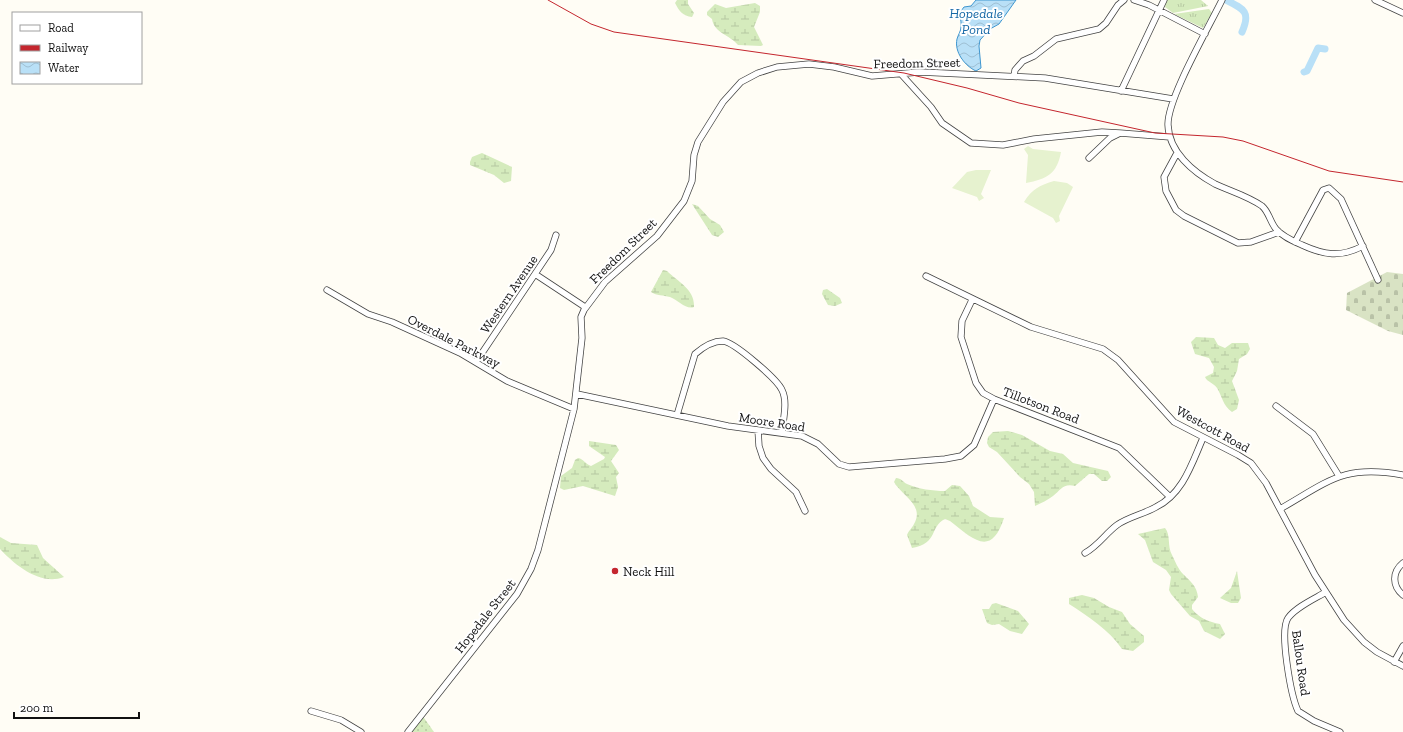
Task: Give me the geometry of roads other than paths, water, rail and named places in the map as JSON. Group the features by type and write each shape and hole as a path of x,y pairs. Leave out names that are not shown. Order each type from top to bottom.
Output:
{"street":[{"path":"1014,76 1020,64 1056,39 1067,35 1099,29 1106,23 1118,5 1124,0"},
{"path":"1134,0 1160,11 1205,34"},
{"path":"1121,91 1164,0"},
{"path":"1222,0 1173,99 1168,118 1170,137 1177,153 1188,165 1214,184 1261,206 1279,232 1295,242 1322,253 1335,255 1346,254 1362,246"},
{"path":"1375,0 1403,14"},
{"name":"Freedom Street","path":"563,451 574,408 582,338 582,316 585,307 605,282 657,236 684,201 692,181 694,155 698,142 723,102 741,82 758,73 781,66 796,64 825,65 872,76 920,72 1045,78 1173,99"},
{"path":"901,74 931,107 942,123 971,144 1003,145 1034,139 1102,132 1170,137"},
{"path":"1089,158 1110,138 1120,133"},
{"path":"1177,153 1164,177 1166,191 1176,210 1184,216 1238,243 1251,242 1279,232"},
{"path":"1295,242 1318,198 1323,190 1328,188 1341,199 1378,280"},
{"name":"Western Avenue","path":"476,362 551,250 556,236"},
{"path":"535,274 585,307"},
{"name":"Westcott Road","path":"926,276 972,300 1031,327 1103,349 1118,360 1174,422 1238,454 1251,463 1266,483 1326,592 1355,633 1377,652 1403,666"},
{"name":"Overdale Parkway","path":"327,290 368,314 392,322 476,362 517,386 574,408"},
{"name":"Tillotson Road","path":"972,300 962,321 961,337 976,383 983,393 994,399 1119,448 1170,498"},
{"path":"677,415 693,358 699,350 708,345 722,341 736,348 782,389 785,407 782,433"},
{"name":"Moore Road","path":"576,394 728,426 798,435 813,440 840,464 849,467 950,459 966,453 974,445 994,399"},
{"path":"1276,406 1313,434 1339,476"},
{"path":"758,430 759,446 762,458 771,469 796,492 805,511"},
{"path":"1085,553 1101,542 1117,525 1158,507 1170,498 1186,477 1204,438"},
{"name":"Hopedale Street","path":"408,732 525,582 538,550 563,451"},
{"path":"1280,508 1339,476 1356,471 1372,470 1403,475"},
{"path":"1403,562 1397,570 1394,578 1396,587 1403,595"},
{"name":"Ballou Road","path":"1326,592 1289,617 1284,628 1284,640 1298,711 1330,730 1340,732"},
{"path":"1394,662 1403,646"},
{"path":"311,712 341,720 361,732"}],"water":[{"name":"Hopedale Pond","path":"976,0 1016,0 999,24 990,29 980,40 979,46 981,68 976,71 968,66 961,58 957,49 957,39 961,28 961,12 964,7 971,6"}],"waterway":[{"path":"1226,0 1237,6 1246,15 1245,25 1242,32"},
{"path":"1304,72 1307,71 1318,48 1325,49"}],"railway":[{"path":"548,0 591,24 614,32 904,73 967,88 1019,103 1155,133 1223,137 1243,141 1329,171 1403,182"}],"place":[{"name":"Neck Hill","path":"615,571"}]}
